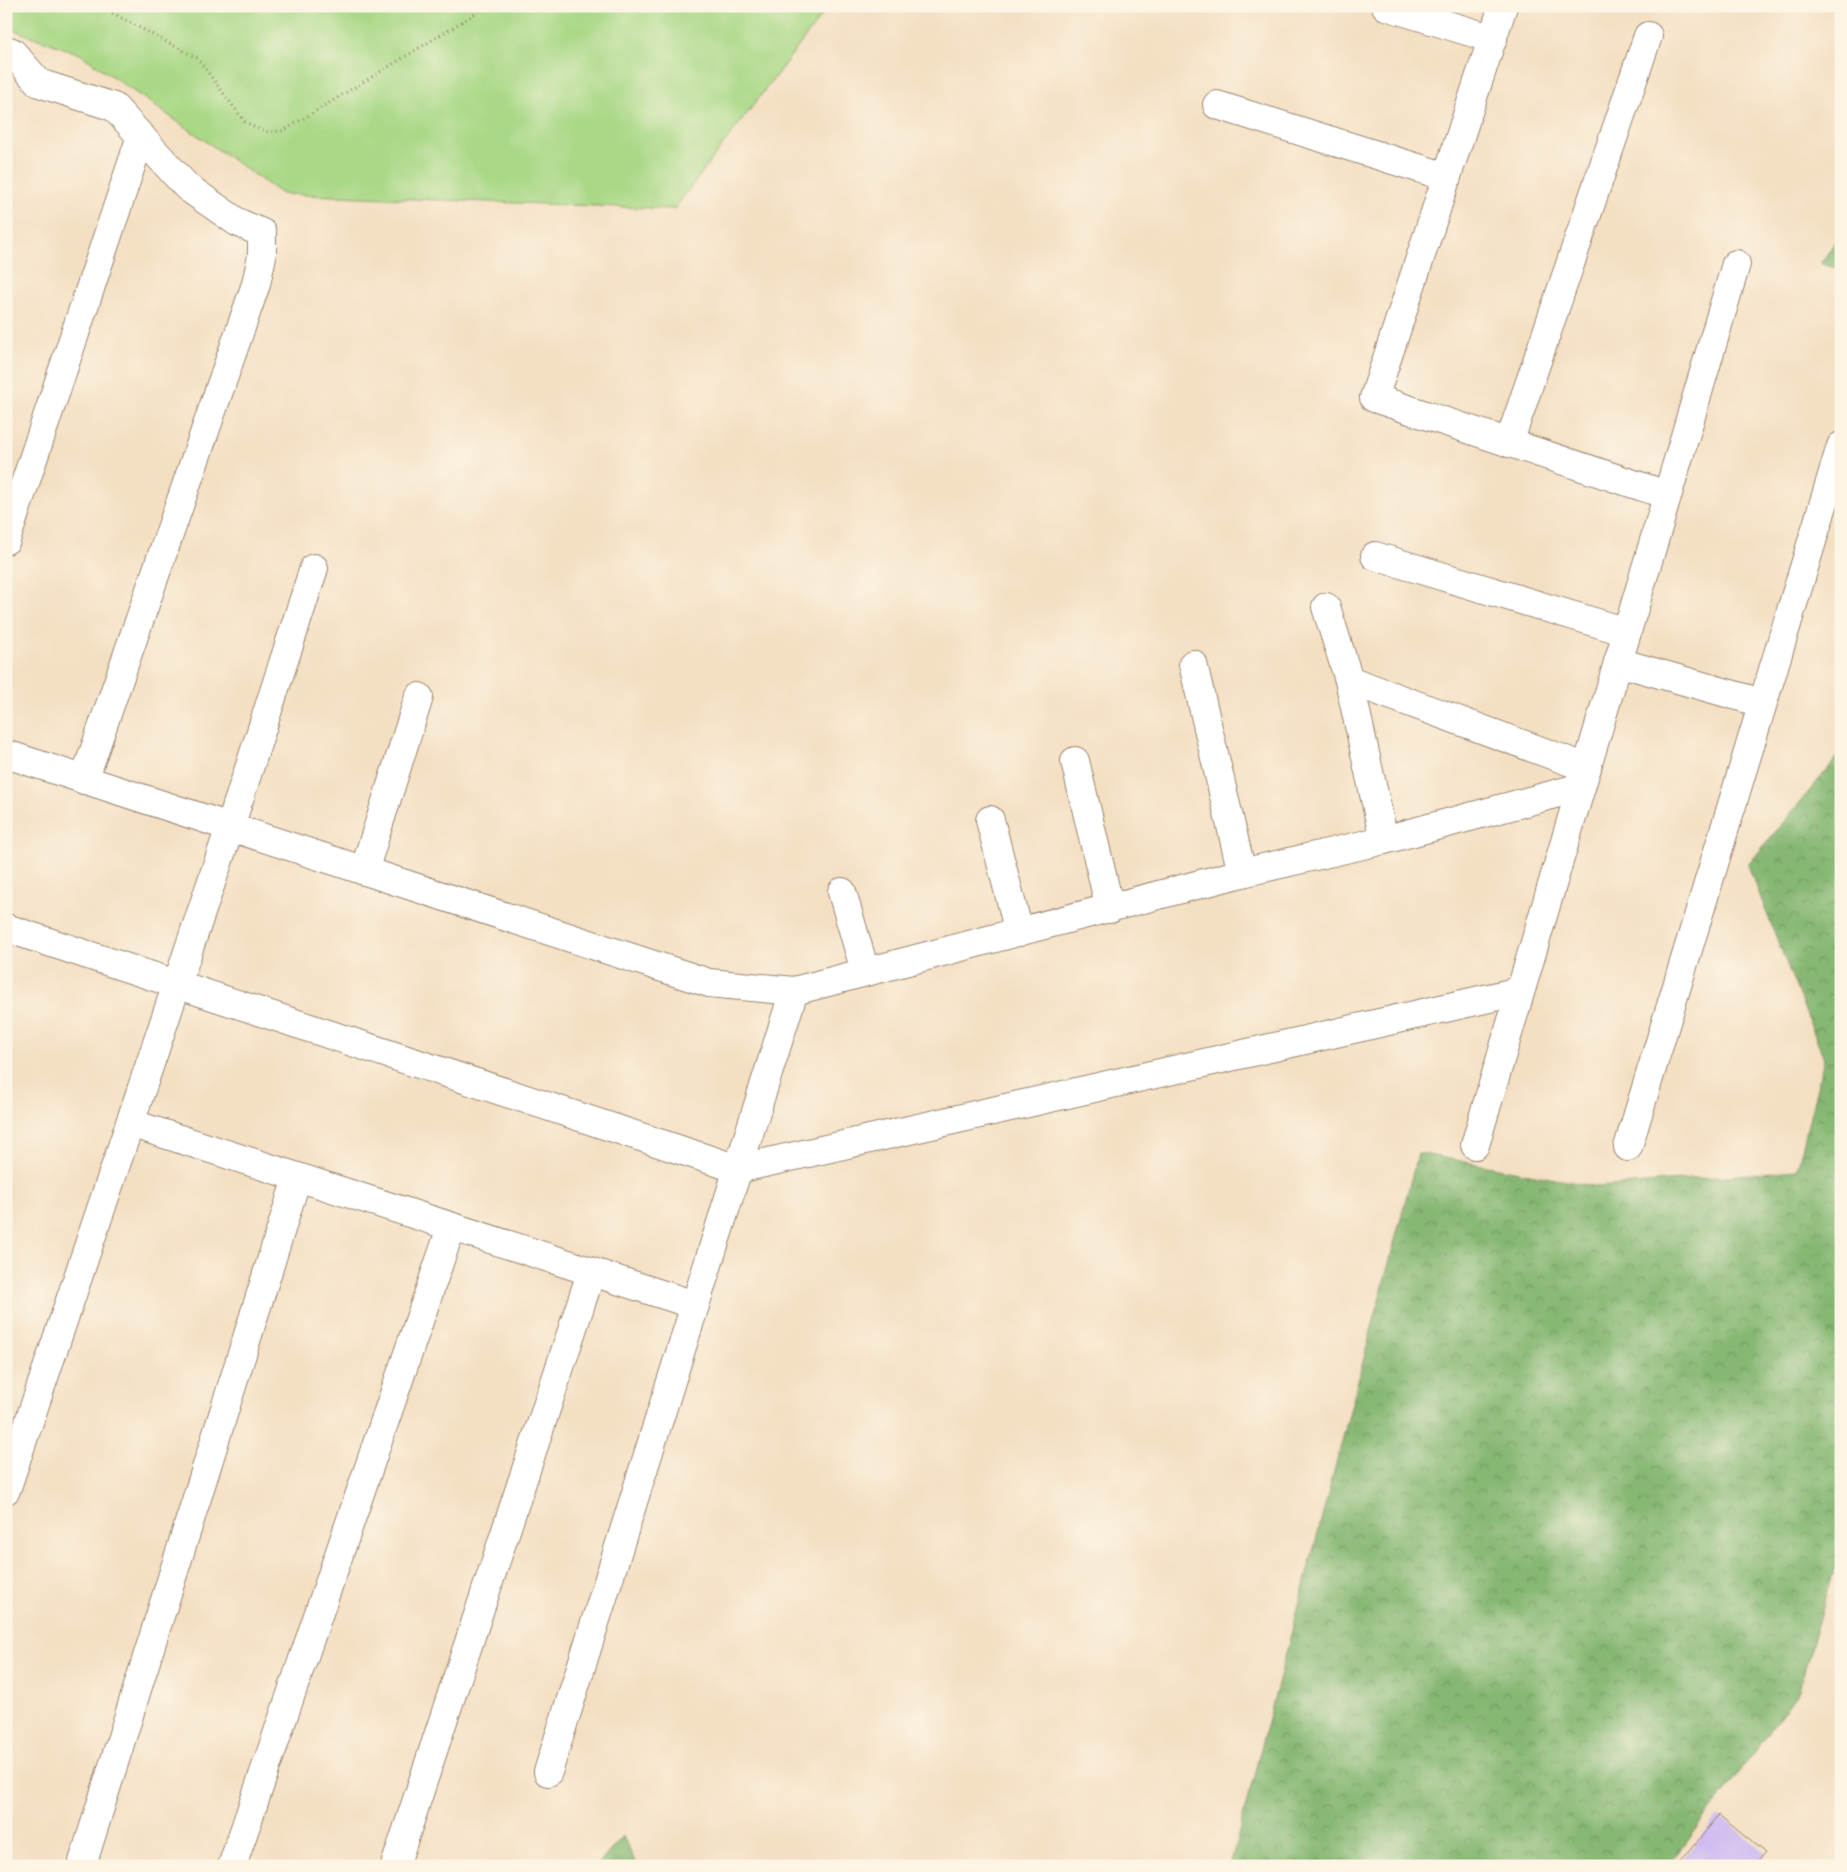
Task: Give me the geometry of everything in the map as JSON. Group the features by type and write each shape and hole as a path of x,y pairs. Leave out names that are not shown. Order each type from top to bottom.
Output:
{"street":[{"path":"1386,6 1493,39"},
{"path":"1503,6 1374,398 1667,495"},
{"path":"1508,443 1648,36"},
{"path":"8,57 39,82 114,107 186,187 237,222 262,233 262,256 256,284 84,780"},
{"path":"1217,105 1447,178"},
{"path":"6,540 141,136"},
{"path":"1475,1145 1736,264"},
{"path":"1628,1147 1841,446"},
{"path":"1375,556 1627,632"},
{"path":"6,1490 177,986 314,568"},
{"path":"1326,607 1349,680 1384,840"},
{"path":"1618,662 1762,703"},
{"path":"1193,664 1242,873"},
{"path":"1349,680 1584,778"},
{"path":"364,871 420,698"},
{"path":"6,754 709,984 794,991 1242,873 1384,840 1584,778"},
{"path":"1075,761 1110,909"},
{"path":"990,820 1019,932"},
{"path":"842,892 865,971"},
{"path":"6,928 177,986 738,1169 1520,991"},
{"path":"548,1772 794,991"},
{"path":"130,1123 451,1228 695,1305"},
{"path":"83,1862 297,1178"},
{"path":"232,1866 451,1228"},
{"path":"395,1866 591,1273"}],"path":[{"path":"99,6 197,58 245,122 265,132 283,131 488,6"}],"green space":[{"path":"6,6 829,6 674,209 282,194 80,54 6,27"},
{"path":"1841,232 1841,269 1821,264"},
{"path":"1841,753 1841,1546 1798,1693 1669,1866 1230,1866 1418,1153 1598,1187 1797,1170 1824,1059 1748,865"},
{"path":"623,1836 637,1866 597,1866"}],"building":[{"path":"1719,1815 1765,1853 1754,1866 1677,1866"}]}
